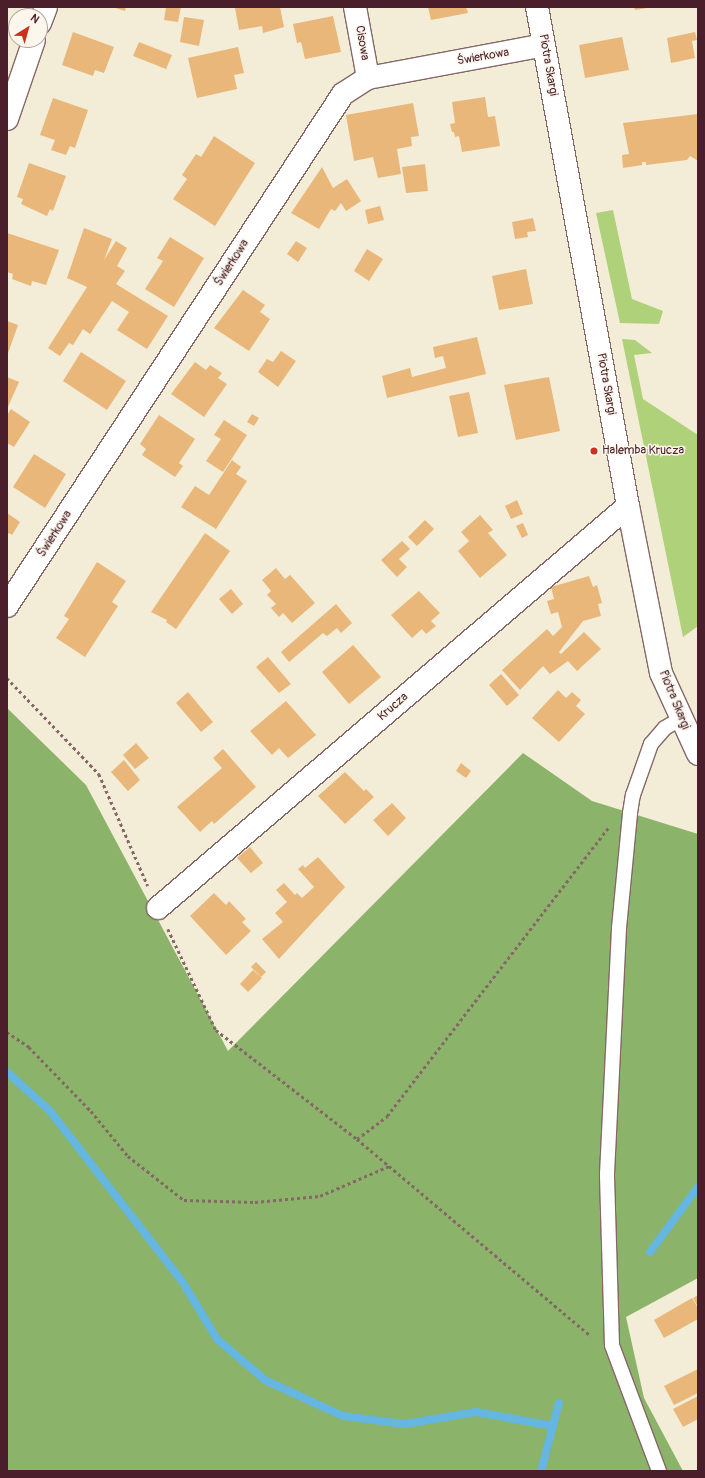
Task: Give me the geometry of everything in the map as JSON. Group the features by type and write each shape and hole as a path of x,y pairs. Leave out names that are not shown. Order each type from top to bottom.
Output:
{"street":[{"name":"Cisowa","path":"356,7 368,78"},
{"name":"Piotra Skargi","path":"537,7 628,506 661,673 680,719 698,754"},
{"name":"Świerkowa","path":"7,606 343,94 368,78 544,46"},
{"path":"7,119 31,48"},
{"name":"Krucza","path":"158,908 628,506"}],"lane":[{"path":"659,1471 612,1345 607,1174 619,928 629,821 633,795 651,744 665,728 680,719"}],"path":[{"path":"7,678 99,774 158,908 216,1030 357,1139 616,1356"},
{"path":"357,1139 387,1116 609,827"},
{"path":"7,1032 29,1047 91,1111 128,1156 184,1200 255,1202 320,1196 389,1166"}],"green space":[{"path":"613,210 632,299 663,311 659,324 620,323 596,213"},
{"path":"622,339 635,340 652,353 634,355 643,399 698,435 698,626 683,637"},
{"path":"7,708 86,785 228,1051 523,753 592,801 698,834 698,1278 626,1317 644,1398 683,1471 7,1471"}],"building":[{"path":"112,7 126,7 125,11"},
{"path":"166,7 181,7 178,22 164,20"},
{"path":"280,7 284,27 263,33 262,26 239,30 235,8"},
{"path":"428,7 466,7 468,13 431,20"},
{"path":"634,7 647,7 647,8 635,10"},
{"path":"333,16 341,52 305,59 301,42 297,43 293,24"},
{"path":"184,17 204,20 199,46 180,42"},
{"path":"73,32 114,47 104,73 95,70 93,76 62,65"},
{"path":"695,32 697,40 692,41 695,58 671,63 667,38"},
{"path":"622,37 629,70 585,78 579,45"},
{"path":"139,42 172,55 166,69 133,56"},
{"path":"238,47 244,73 234,75 237,89 197,98 188,58"},
{"path":"485,97 488,117 495,116 500,146 462,152 459,136 455,137 450,124 455,123 452,102"},
{"path":"53,98 88,110 75,148 70,146 66,155 51,150 55,140 40,135"},
{"path":"413,103 419,136 411,137 412,146 397,149 401,174 378,178 373,157 354,161 346,115"},
{"path":"698,114 698,161 690,156 687,160 646,165 646,162 642,162 642,165 623,168 622,155 629,154 623,123"},
{"path":"214,136 255,163 215,226 173,199 187,179 182,175 196,154 201,157"},
{"path":"29,163 66,176 53,211 50,209 47,216 21,204 23,199 17,197"},
{"path":"425,164 428,191 406,193 402,167"},
{"path":"322,167 333,188 347,179 361,201 346,211 341,203 335,211 331,209 319,229 291,213"},
{"path":"380,206 384,220 368,224 365,210"},
{"path":"533,218 536,231 527,232 528,237 515,239 512,222"},
{"path":"84,228 112,239 104,260 116,241 127,248 117,266 125,271 116,284 168,316 147,349 117,330 129,312 112,301 90,334 83,329 73,345 69,343 60,356 48,348 87,287 67,278"},
{"path":"7,233 59,250 46,285 32,281 31,286 12,279 13,274 7,272"},
{"path":"170,237 204,258 174,307 145,289 163,261 157,258"},
{"path":"296,241 307,248 298,262 287,254"},
{"path":"367,249 383,259 369,281 354,271"},
{"path":"526,269 533,304 499,310 492,276"},
{"path":"243,290 265,305 260,312 270,319 249,351 214,328"},
{"path":"7,321 18,325 7,356"},
{"path":"477,337 486,374 387,398 382,376 410,368 412,377 446,368 443,356 435,358 433,347"},
{"path":"281,351 296,361 278,387 258,372 267,359 273,362"},
{"path":"81,352 126,381 107,410 63,381"},
{"path":"195,362 206,370 210,365 222,373 218,378 227,384 204,417 171,394"},
{"path":"7,377 19,382 7,409"},
{"path":"549,377 560,431 516,440 504,385"},
{"path":"469,392 478,433 458,437 449,396"},
{"path":"11,409 30,422 14,447 7,443 7,415"},
{"path":"252,414 259,418 254,426 247,422"},
{"path":"159,415 195,439 179,463 183,466 175,477 142,455 146,449 140,444"},
{"path":"224,420 247,435 223,472 206,461 221,439 214,435"},
{"path":"34,454 66,474 45,508 13,487"},
{"path":"232,460 241,467 236,474 247,481 216,529 181,507 195,486 209,495"},
{"path":"517,500 523,514 511,519 505,506"},
{"path":"7,513 20,522 12,535 9,533 7,535"},
{"path":"480,515 493,530 488,533 507,555 480,578 458,551 469,541 461,532"},
{"path":"425,520 434,529 417,546 408,537"},
{"path":"523,523 528,535 522,538 516,526"},
{"path":"205,533 230,551 176,629 166,622 167,620 151,612"},
{"path":"402,541 410,549 399,559 407,567 397,577 381,560"},
{"path":"97,562 126,581 112,602 118,606 85,657 56,638 69,619 64,616"},
{"path":"276,568 285,579 290,575 315,603 292,623 283,613 279,617 271,608 276,604 267,595 271,591 262,580"},
{"path":"589,576 593,587 597,585 602,603 598,604 601,616 583,621 559,652 561,654 584,632 601,649 577,671 568,661 550,674 543,666 520,690 502,670 547,629 553,636 562,627 558,612 551,614 547,601 554,599 551,587"},
{"path":"231,589 243,604 232,614 219,599"},
{"path":"419,591 440,613 431,621 436,626 426,634 422,629 412,638 391,615"},
{"path":"336,604 352,623 341,633 337,628 327,636 323,633 289,662 281,652"},
{"path":"353,645 381,677 349,704 322,672"},
{"path":"268,657 291,684 279,693 256,667"},
{"path":"501,674 519,695 507,706 489,685"},
{"path":"558,690 566,698 572,692 581,700 576,706 585,714 559,742 532,718"},
{"path":"188,692 213,722 201,732 176,703"},
{"path":"286,701 316,735 288,758 279,748 272,755 250,731"},
{"path":"136,743 149,758 135,769 123,755"},
{"path":"223,749 256,787 214,824 212,821 200,832 177,807 222,768 213,758"},
{"path":"124,760 140,780 128,791 111,772"},
{"path":"461,763 471,771 466,778 456,771"},
{"path":"345,772 364,791 366,789 374,797 345,824 318,796"},
{"path":"392,803 406,818 388,836 373,820"},
{"path":"250,847 263,863 251,873 237,858"},
{"path":"318,857 345,887 279,959 262,939 283,922 275,913 287,902 276,890 284,883 295,895 297,893 302,898 314,887 298,869 303,865 305,868"},
{"path":"214,893 226,905 229,901 246,919 242,922 251,931 226,955 190,916"},
{"path":"256,962 266,972 261,977 251,967"},
{"path":"253,970 262,978 248,992 240,984"},
{"path":"698,1295 698,1307 693,1298"},
{"path":"692,1298 698,1308 698,1319 664,1338 654,1320"},
{"path":"698,1369 698,1393 674,1405 664,1386"},
{"path":"698,1396 698,1419 683,1427 673,1409"}],"waterway":[{"path":"7,1072 50,1111 182,1281 217,1339 265,1380 343,1416 405,1424 476,1412 553,1426"},
{"path":"650,1252 698,1187"},
{"path":"541,1471 559,1403"}],"place":[{"name":"Halemba Krucza","path":"594,451"}]}
